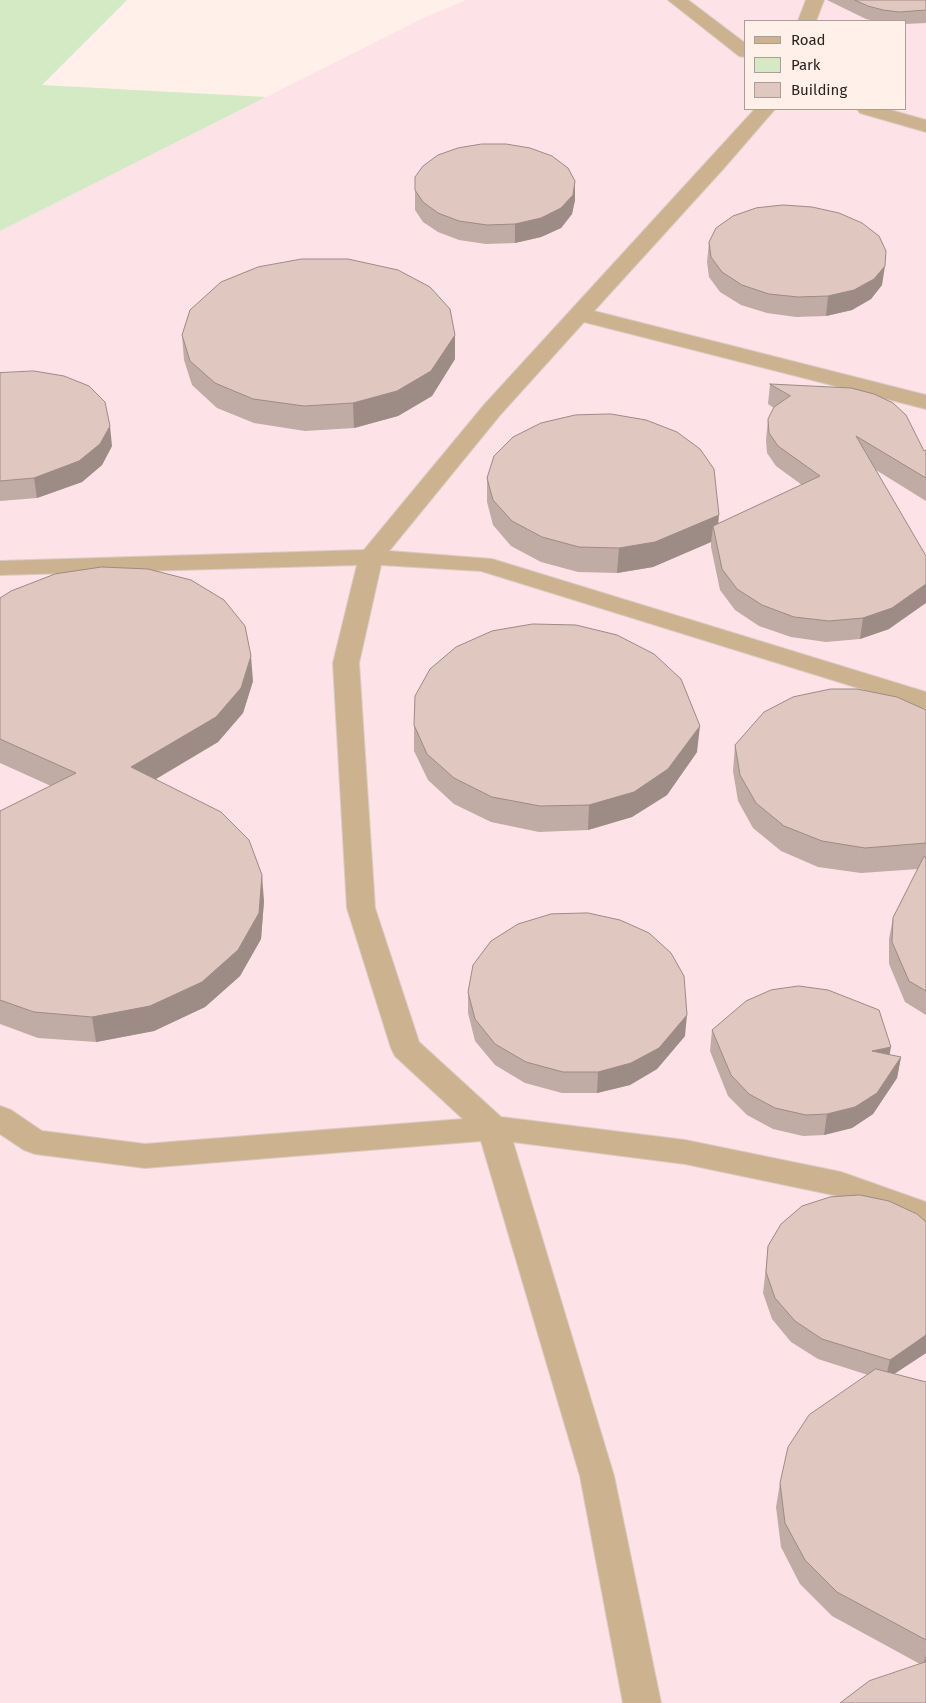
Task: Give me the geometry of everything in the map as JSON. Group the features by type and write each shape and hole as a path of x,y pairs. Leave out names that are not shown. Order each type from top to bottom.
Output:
{"lane":[{"path":"677,0 744,51"},
{"path":"808,20 815,0"},
{"path":"642,1703 597,1476 493,1128 406,1048 361,908 346,663 371,557 492,410 718,164 764,110"},
{"path":"870,110 926,126"},
{"path":"580,314 926,402"},
{"path":"0,568 371,557 483,564 926,701"},
{"path":"0,1118 35,1142 145,1156 493,1128 685,1152 841,1184 926,1215"}],"shaded area":[{"path":"466,0 926,0 926,1703 0,1703 0,231 421,19"}],"green space":[{"path":"0,0 127,0 42,85 266,97 0,231"}],"building":[{"path":"855,0 926,0 926,10 899,12 883,10"},
{"path":"482,144 506,144 530,148 552,156 568,168 575,181 573,195 561,208 541,218 515,224 487,225 459,221 438,213 423,202 415,190 415,177 423,166 438,155 458,148"},
{"path":"783,205 812,207 839,213 862,223 879,236 886,251 885,266 874,279 854,290 828,296 798,297 769,294 742,285 722,272 711,257 709,242 716,228 733,216 756,208"},
{"path":"302,259 348,259 398,270 430,287 450,309 455,335 431,371 397,391 353,403 304,406 253,399 215,383 190,361 182,335 190,310 221,282 258,267"},
{"path":"34,371 64,376 89,386 105,402 110,426 100,444 79,461 34,478 0,481 0,373"},
{"path":"770,384 851,388 874,394 893,403 906,415 924,451 926,450 926,478 856,436 926,556 926,584 892,608 863,618 829,621 794,617 762,605 737,589 722,569 713,526 820,476 778,446 769,433 768,419 774,407 790,396"},
{"path":"611,414 646,420 677,432 700,449 714,469 719,515 655,542 619,548 579,547 542,537 512,521 493,500 487,478 494,456 513,437 541,423 575,415"},
{"path":"102,567 148,569 191,580 224,600 245,626 251,656 241,688 216,717 131,767 221,812 249,840 262,875 259,913 238,950 202,982 150,1006 92,1017 34,1012 0,1000 0,811 76,773 0,739 0,598 11,591 55,574"},
{"path":"533,624 576,625 617,635 654,654 681,679 700,726 668,769 634,792 589,805 540,806 492,797 454,778 427,754 414,725 415,696 430,669 456,647 492,631"},
{"path":"831,689 857,689 897,697 926,710 926,843 865,848 822,841 784,826 756,803 740,775 735,745 764,712 793,697"},
{"path":"924,857 926,857 926,991 909,981 892,942 893,918"},
{"path":"588,913 620,920 649,933 671,953 684,976 687,1015 659,1048 631,1063 598,1072 563,1072 526,1062 495,1044 475,1019 468,992 473,965 491,941 518,924 551,914"},
{"path":"799,986 828,990 879,1010 891,1047 872,1051 901,1057 877,1093 855,1107 827,1114 806,1115 775,1108 749,1094 731,1075 712,1030 746,1001 771,990"},
{"path":"860,1195 889,1201 917,1214 926,1222 926,1335 890,1360 822,1339 795,1321 775,1298 766,1272 768,1246 781,1224 802,1206 830,1197"},
{"path":"876,1369 926,1382 926,1640 837,1592 805,1560 785,1523 780,1483 788,1447 809,1415"},
{"path":"926,1662 926,1703 840,1703 869,1681"}]}
